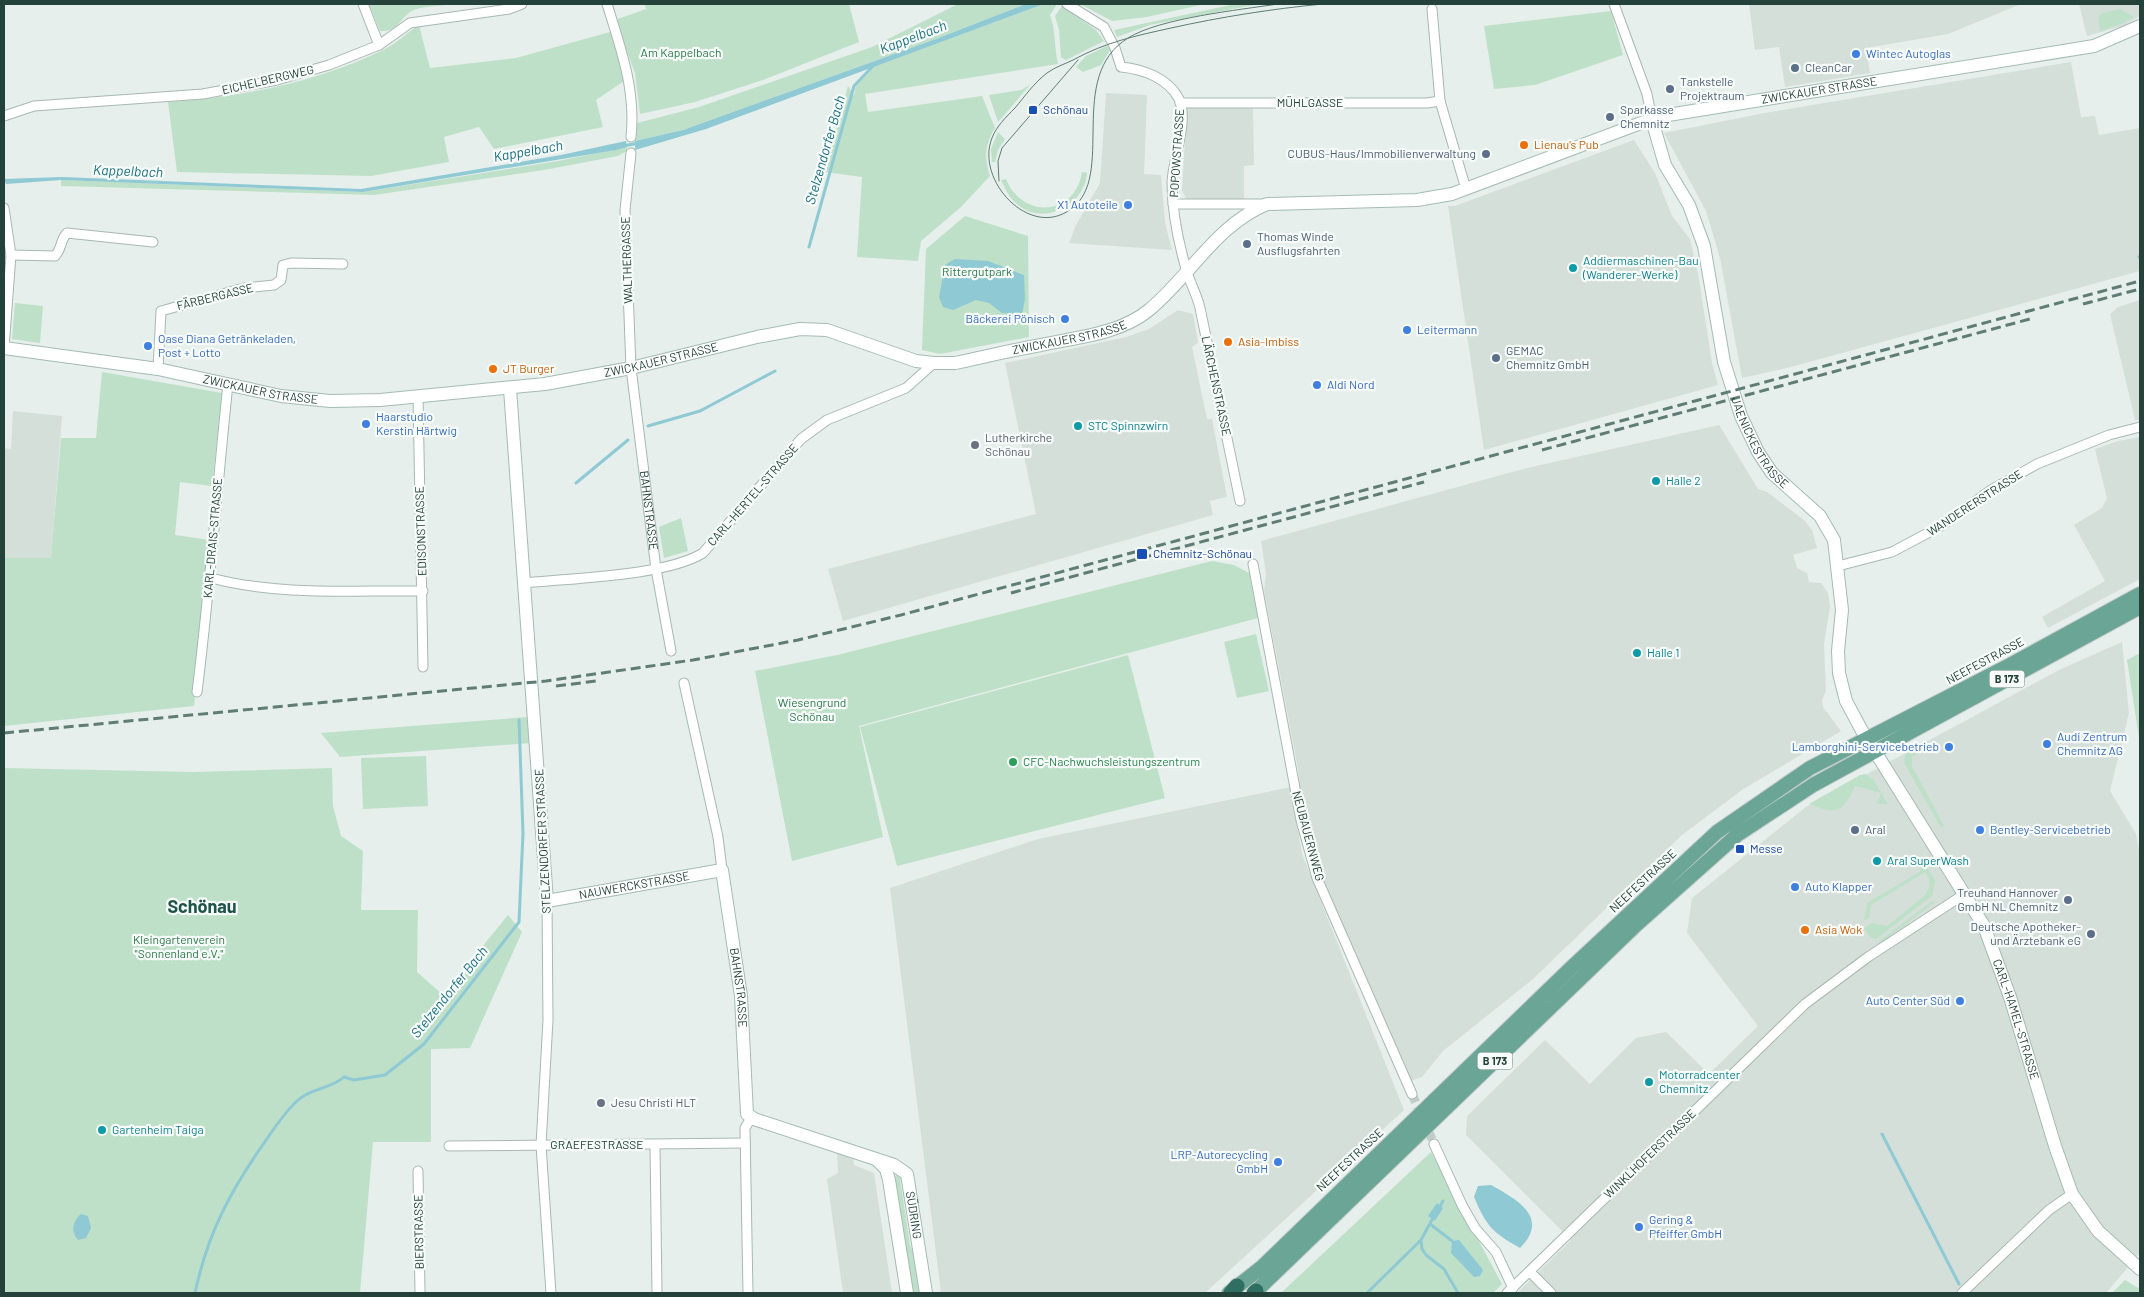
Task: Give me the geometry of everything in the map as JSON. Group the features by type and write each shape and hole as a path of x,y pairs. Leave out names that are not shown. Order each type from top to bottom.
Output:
{"main road":[{"name":"ZWICKAUER STRASSE","path":"4,348 158,369 304,400 380,400 510,388 631,368 757,337 800,329 827,330 916,361 955,363 1104,332 1129,322 1148,310 1187,272 1204,250 1229,226 1246,214 1268,204 1417,200 1466,189 1652,120 1771,98 2094,46 2140,26"},
{"name":"JAENICKESTRASSE","path":"1652,120 1665,165 1689,205 1704,246 1724,362 1741,416 1758,452 1772,473 1825,522 1834,540 1842,610 1838,651 1839,673 1846,701 1875,751"},
{"name":"STELZENDORFER STRASSE","path":"510,388 547,901"},
{"name":"NEEFESTRASSE","path":"1232,1291 1262,1267 1571,968 1717,832 1810,768 1976,683 2140,594"},
{"name":"B 173","path":"1255,1293 1677,888 1737,835 1813,784 2140,607"},
{"name":"CARL-HAMEL-STRASSE","path":"1875,751 1984,926 2010,997 2055,1146 2072,1194 2098,1231 2140,1269"},
{"name":"NAUWERCKSTRASSE","path":"547,901 722,870"},
{"name":"BAHNSTRASSE","path":"722,870 741,996 745,1106 751,1118"},
{"name":"SÜDRING","path":"751,1118 875,1158 902,1169 910,1180 926,1293"},
{"name":"SÜDRING","path":"875,1158 886,1169 889,1180 907,1293"}],"street":[{"path":"364,4 379,46"},
{"name":"EICHELBERGWEG","path":"4,116 34,106 203,94 277,80 329,65 379,46 410,23 509,9 522,4"},
{"path":"607,4 627,67 631,92 631,137"},
{"name":"POPOWSTRASSE","path":"1067,4 1104,27 1115,48 1121,67 1146,71 1173,90 1180,103 1181,125 1172,182 1173,204 1187,272"},
{"path":"1614,4 1647,94 1652,120"},
{"path":"1432,9 1440,101 1466,189"},
{"name":"MÜHLGASSE","path":"1180,103 1427,103 1440,101"},
{"name":"WALTHERGASSE","path":"631,153 625,210 631,368"},
{"name":"ZWICKAUER STRASSE","path":"1173,204 1268,204"},
{"path":"4,208 11,255 4,348"},
{"path":"11,255 55,256 61,249 63,237 67,233 153,242"},
{"name":"FÄRBERGASSE","path":"158,369 161,311 244,288 274,285 281,280 283,265 291,263 343,264"},
{"name":"LÄRCHENSTRASSE","path":"1187,272 1196,292 1200,308 1240,501"},
{"name":"CARL-HERTEL-STRASSE","path":"525,583 656,569 678,564 703,553 801,439 827,420 906,388 934,363"},
{"name":"BAHNSTRASSE","path":"631,368 656,569 671,651"},
{"name":"KARL-DRAIS-STRASSE","path":"197,692 211,578 214,510 228,384"},
{"name":"EDISONSTRASSE","path":"418,396 423,667"},
{"name":"WANDERERSTRASSE","path":"1838,566 1892,552 1941,526 1991,490 2037,464 2109,435 2140,428"},
{"name":"NEUBAUERNWEG","path":"1253,564 1301,820 1317,878 1412,1094"},
{"path":"211,578 239,585 291,590 423,591"},
{"name":"BAHNSTRASSE","path":"684,683 718,837 722,870"},
{"name":"WINKLHOFERSTRASSE","path":"1510,1291 1805,1004 1852,968 1963,895"},
{"name":"STELZENDORFER STRASSE","path":"547,901 548,1020 541,1145 551,1293"},
{"name":"BAHNSTRASSE","path":"748,1293 745,1128 751,1118"},
{"name":"GRAEFESTRASSE","path":"449,1146 745,1144"},
{"path":"1434,1144 1462,1205 1475,1228 1496,1252 1510,1291"},
{"path":"655,1146 657,1293"},
{"name":"BIERSTRASSE","path":"418,1171 420,1293"},
{"path":"1962,1293 2049,1210 2072,1194"},
{"path":"1530,1272 1551,1293"}],"shaded area":[{"path":"1749,4 2021,4 1948,34 1866,48 1870,73 1785,87 1779,47 1755,50"},
{"path":"2079,4 2140,4 2140,16 2126,25 2087,36"},
{"path":"2071,62 2081,117 2095,116 2099,135 2140,128 2140,271 1791,367 1742,378 1720,258 1706,211 1664,133 1765,113"},
{"path":"1106,93 1147,95 1144,174 1161,175 1165,223 1172,250 1069,243 1076,225 1100,183"},
{"path":"1187,106 1253,106 1254,165 1244,166 1244,200 1187,200 1182,191"},
{"path":"1634,140 1655,173 1672,216 1690,239 1698,273 1712,363 1718,385 1484,450 1448,206 1455,206"},
{"path":"2140,300 2140,420 2135,420 2110,314 2118,307"},
{"path":"1178,310 1193,314 1198,343 1192,347 1207,419 1212,419 1227,497 1210,501 1213,515 843,621 828,569 1036,514 1005,363 1126,337 1149,329"},
{"path":"13,411 62,416 51,559 4,558 4,448 11,449"},
{"path":"1719,425 1758,489 1767,492 1804,520 1812,530 1817,548 1793,555 1797,568 1807,573 1809,582 1821,583 1828,593 1830,607 1824,644 1826,691 1822,700 1823,707 1841,731 1742,790 1682,835 1533,979 1443,1051 1422,1077 1410,1081 1323,880 1303,813 1298,769 1264,590 1266,574 1261,541 1523,469"},
{"path":"2140,437 2140,579 2048,628 2042,617 2105,581 2074,525 2102,508 2107,498 2095,449 2118,441"},
{"path":"2122,642 2129,713 2110,791 2136,834 2140,856 2140,1253 2106,1293 1517,1293 1571,1240 1466,1135 1467,1116 1545,1040 1590,1084 1636,1038 1666,1032 1709,1074 1758,1026 1687,933 1692,898 1806,807 2059,670"},
{"path":"1291,787 1302,854 1404,1110 1205,1293 941,1293 890,888 1038,839"},
{"path":"837,1153 853,1156 854,1165 874,1173 892,1293 843,1293 827,1179 838,1173"}],"green space":[{"path":"369,4 460,4 416,9 395,27 386,31 380,31"},
{"name":"Am Kappelbach","path":"645,4 849,4 859,42 763,80 695,102 640,114 635,73 615,20 646,9"},
{"path":"958,4 1026,4 936,39 683,130 635,141 637,123 699,107 872,47"},
{"path":"1044,4 1057,4 1050,15 1058,64 865,94 868,112 982,96 995,128 986,151 990,176 961,207 921,241 918,261 857,257 862,177 825,172 848,86 854,95 856,86 875,66"},
{"path":"1080,4 1205,4 1147,17 1112,21"},
{"path":"1235,4 1259,4 1150,25 1117,37 1114,30"},
{"path":"1062,6 1096,30 1104,41 1066,60 1061,57 1059,30 1055,16"},
{"path":"2120,9 2134,17 2124,23 2100,31 2098,17 2102,13"},
{"path":"1611,11 1623,55 1535,85 1494,89 1484,26"},
{"path":"419,25 430,68 516,58 610,32 619,54 624,81 596,100 603,127 494,149 479,127 444,137 449,162 371,176 177,172 168,102 252,92 307,79 360,61 385,49"},
{"path":"1107,46 1110,50 1101,65 1083,72 1076,67 1086,56"},
{"path":"1030,85 998,122 989,95 1021,90"},
{"path":"998,132 1005,139 998,150 995,162 992,162 991,149"},
{"path":"627,147 627,151 618,156 544,170 374,195 61,186 61,180 363,192 558,161"},
{"path":"1082,172 1087,173 1085,184 1079,194 1071,203 1051,213 1040,214 1018,205 1010,197 1001,180 1006,179 1014,192 1024,201 1035,206 1047,207 1059,205 1069,198 1077,187"},
{"name":"Rittergutpark","path":"965,216 1028,236 1029,337 940,354 922,350 926,249"},
{"path":"15,303 43,306 40,343 12,339"},
{"path":"102,372 222,393 212,486 180,482 175,535 210,540 194,706 4,726 4,558 51,558 61,438 96,438"},
{"path":"681,518 688,551 664,558 659,527"},
{"name":"Wiesengrund Schönau","path":"1212,561 1234,565 1249,573 1258,618 859,726 883,837 792,861 755,671 837,655"},
{"path":"1256,634 1269,691 1237,698 1224,642"},
{"path":"2140,653 2140,744 2127,660"},
{"name":"CFC-Nachwuchsleistungszentrum","path":"1128,655 1165,798 897,866 860,727"},
{"path":"528,717 531,743 340,757 321,733"},
{"path":"1921,741 1917,748 1927,749 1912,757 1912,766 1944,826 1941,828 1904,763 1906,751"},
{"path":"426,756 428,806 363,809 361,758"},
{"name":"Kleingartenverein \"Sonnenland e.V.\"","path":"4,768 193,772 332,768 333,806 341,836 363,851 361,910 418,910 417,972 443,995 508,915 522,932 470,1048 431,1049 431,1142 373,1142 360,1293 4,1293"},
{"path":"1865,774 1874,780 1888,804 1877,804 1881,793 1855,786 1847,802 1838,809 1826,810 1809,804 1860,775"},
{"path":"1924,862 1935,880 1932,896 1876,939 1871,938 1864,928 1872,923 1887,926 1925,895 1930,884 1928,878 1925,872 1871,905 1869,918 1864,921 1867,903 1921,871 1918,865"},
{"path":"1931,902 1935,902 1881,943 1879,941"},
{"path":"1431,1152 1502,1284 1493,1293 1281,1293"},
{"path":"897,1175 900,1178 910,1245 916,1261 921,1293 913,1293 910,1282 894,1178"},
{"path":"2125,1280 2140,1289 2140,1293 2112,1293"}],"water":[{"path":"1026,4 1044,4 706,129 635,150 635,141 683,130 936,39"},
{"path":"626,141 627,147 616,150 363,192 61,180 6,184 4,179 62,177 361,189 561,155"},
{"path":"955,259 988,261 1024,275 1025,299 1022,314 1002,313 989,303 976,300 953,310 943,307 939,297 945,265"},
{"path":"1491,1185 1520,1204 1527,1211 1531,1219 1532,1228 1520,1248 1491,1228 1474,1197 1478,1186"},
{"path":"1437,1203 1443,1208 1435,1221 1428,1216"},
{"path":"81,1214 88,1216 91,1228 86,1238 78,1240 73,1230 76,1220"},
{"path":"1459,1240 1483,1270 1480,1276 1474,1277 1451,1253 1452,1241"}],"waterway":[{"name":"Stelzendorfer Bach","path":"809,247 854,86 873,66"},
{"name":"Kappelbach","path":"623,146 639,143"},
{"name":"Stelzendorfer Bach","path":"648,426 700,411 775,371"},
{"name":"Stelzendorfer Bach","path":"576,483 628,440"},
{"name":"Stelzendorfer Bach","path":"195,1293 206,1253 229,1198 250,1163 287,1111 308,1093 333,1084 344,1077 354,1080 385,1075 424,1044 519,922 523,833 519,720"},
{"path":"1882,1134 1959,1284"},
{"path":"1439,1208 1443,1201"},
{"path":"1434,1216 1421,1240 1422,1249 1426,1255 1444,1269 1458,1293"},
{"path":"1430,1224 1452,1241"},
{"path":"1367,1293 1421,1240"}],"tunnel":[{"path":"1412,1094 1434,1144"}],"tram line":[{"path":"1278,4 1222,12 1159,25 1128,38 1109,55 1099,77 1094,101 1093,151 1090,174 1084,194 1071,209 1055,217 1039,217 1024,211 1010,201 999,187 991,171 989,154 992,138 1002,122 1034,85 1053,69 1097,49 1121,40 1133,37 1145,34 1227,17 1323,4"},
{"path":"999,181 998,161 1002,148 1078,60"}],"railway":[{"path":"4,733 546,681 693,660 798,640 901,615 2140,281"},
{"path":"2083,304 2140,289"},
{"path":"1542,450 2030,319"},
{"path":"1011,593 1424,482"},
{"path":"556,686 596,681"}],"place":[{"name":"Wintec Autoglas","path":"1856,54"},
{"name":"CleanCar","path":"1795,68"},
{"name":"Tankstelle Projektraum","path":"1670,89"},
{"name":"Schönau","path":"1033,110"},
{"name":"Sparkasse Chemnitz","path":"1610,117"},
{"name":"Lienau's Pub","path":"1524,145"},
{"name":"CUBUS-Haus/Immobilienverwaltung","path":"1486,154"},
{"name":"X1 Autoteile","path":"1128,205"},
{"name":"Thomas Winde Ausflugsfahrten","path":"1247,244"},
{"name":"Addiermaschinen-Bau (Wanderer-Werke)","path":"1573,268"},
{"name":"Bäckerei Pönisch","path":"1065,319"},
{"name":"Leitermann","path":"1407,330"},
{"name":"Asia-Imbiss","path":"1228,342"},
{"name":"Oase Diana Getränkeladen, Post + Lotto","path":"148,346"},
{"name":"GEMAC Chemnitz GmbH","path":"1496,358"},
{"name":"JT Burger","path":"493,369"},
{"name":"Aldi Nord","path":"1317,385"},
{"name":"Haarstudio Kerstin Härtwig","path":"366,424"},
{"name":"STC Spinnzwirn","path":"1078,426"},
{"name":"Lutherkirche Schönau","path":"975,445"},
{"name":"Halle 2","path":"1656,481"},
{"name":"Chemnitz-Schönau","path":"1142,554"},
{"name":"Halle 1","path":"1637,653"},
{"name":"Audi Zentrum Chemnitz AG","path":"2047,744"},
{"name":"Lamborghini-Servicebetrieb","path":"1949,747"},
{"name":"CFC-Nachwuchsleistungszentrum","path":"1013,762"},
{"name":"Aral","path":"1855,830"},
{"name":"Bentley-Servicebetrieb","path":"1980,830"},
{"name":"Messe","path":"1740,849"},
{"name":"Aral SuperWash","path":"1877,861"},
{"name":"Auto Klapper","path":"1795,887"},
{"name":"Treuhand Hannover GmbH NL Chemnitz","path":"2068,900"},
{"name":"Asia Wok","path":"1805,930"},
{"name":"Deutsche Apotheker- und Ärztebank eG","path":"2091,934"},
{"name":"Auto Center Süd","path":"1960,1001"},
{"name":"Motorradcenter Chemnitz","path":"1649,1082"},
{"name":"Jesu Christi HLT","path":"601,1103"},
{"name":"Gartenheim Taiga","path":"102,1130"},
{"name":"LRP-Autorecycling GmbH","path":"1278,1162"},
{"name":"Gering & Pfeiffer GmbH","path":"1639,1227"}],"district":[{"name":"Schönau","path":"202,907"}]}
